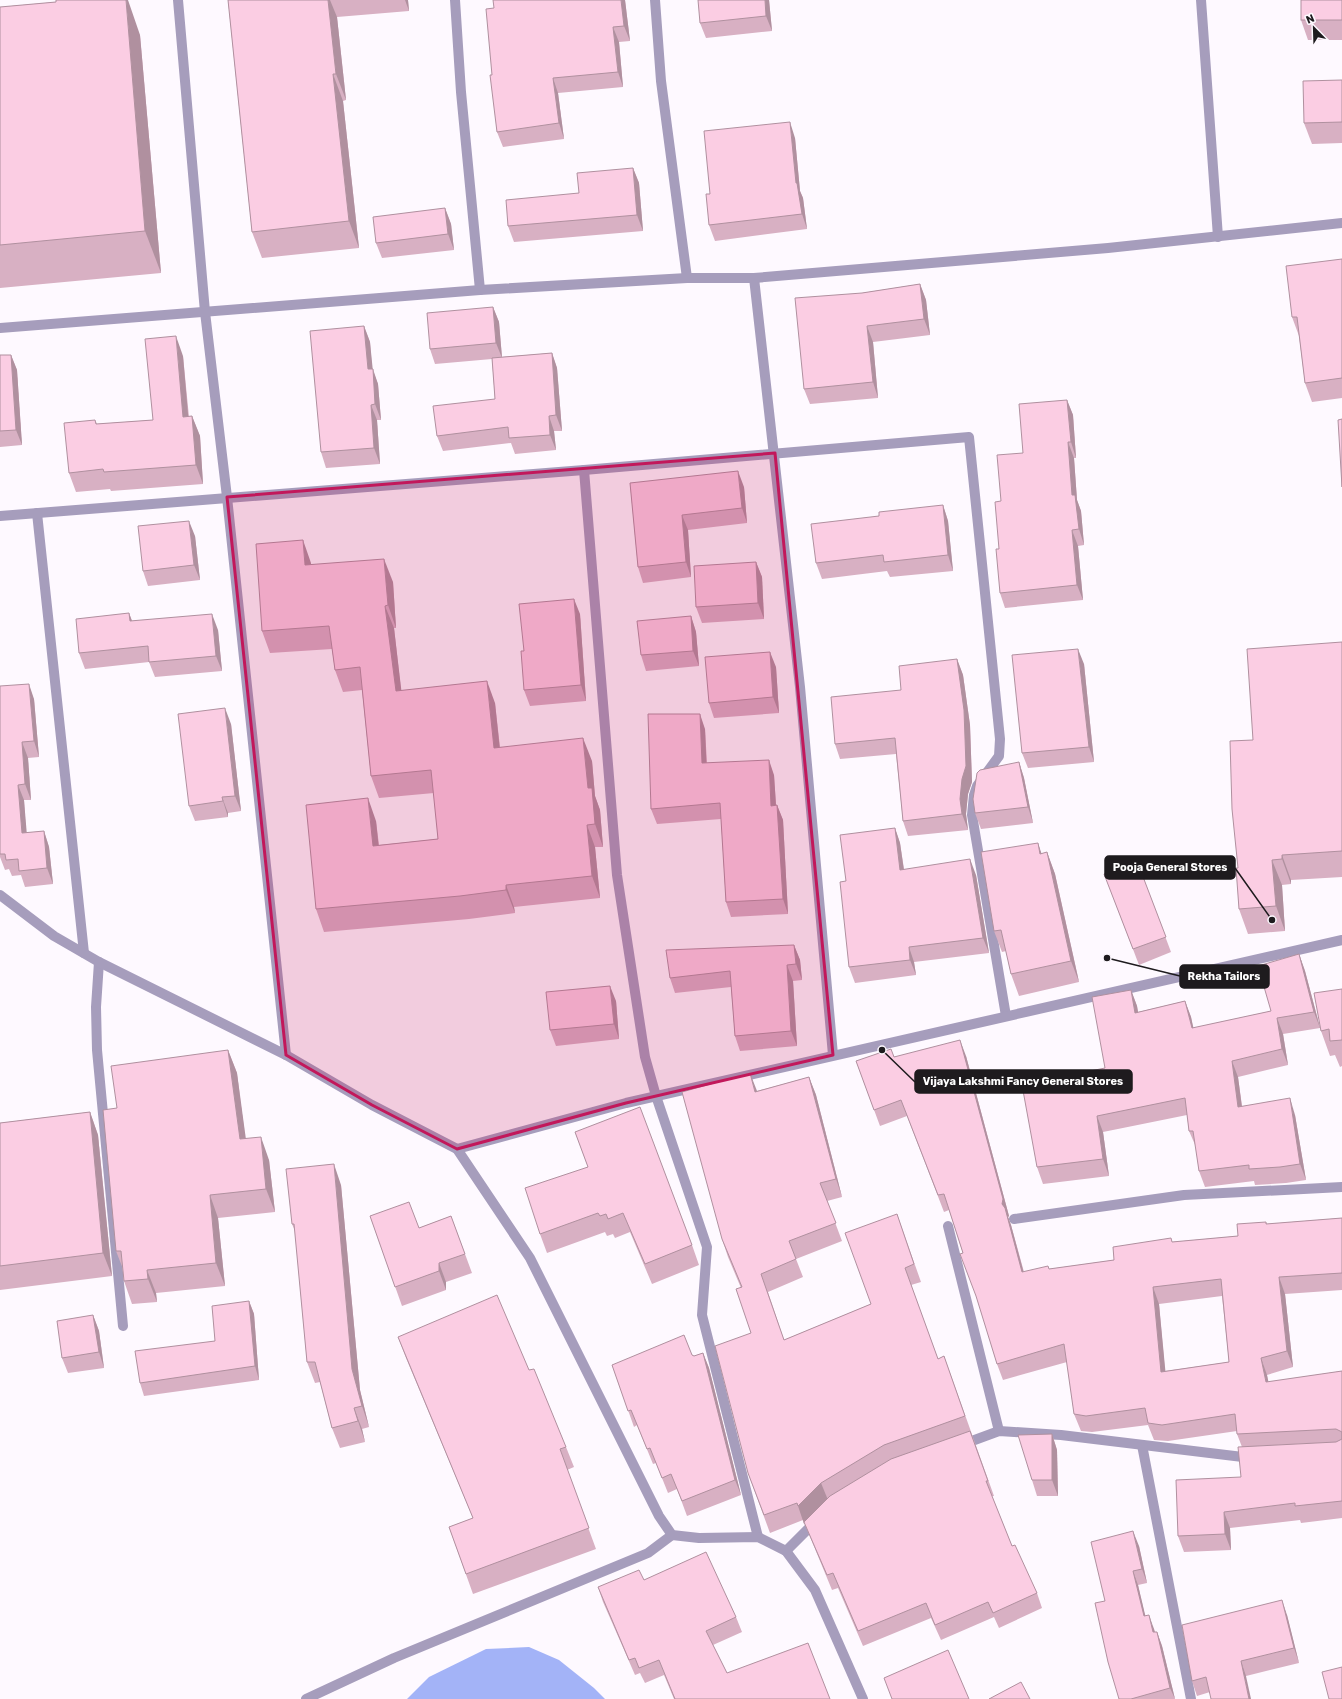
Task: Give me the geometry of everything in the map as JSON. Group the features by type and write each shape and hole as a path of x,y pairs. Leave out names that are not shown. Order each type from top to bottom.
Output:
{"street":[{"path":"178,0 205,312 228,497 286,1055"},
{"path":"455,0 461,92 480,290"},
{"path":"655,0 661,81 687,278"},
{"path":"1201,0 1218,237"},
{"path":"0,328 480,290 687,278 754,278 1108,248 1342,223"},
{"path":"754,278 775,453 800,695 833,1055"},
{"path":"0,516 584,470 969,437 1000,739 999,756 977,786 974,795 972,815 1006,1016"},
{"path":"584,470 617,875 645,1056 656,1096 707,1247 702,1315 758,1537"},
{"path":"37,513 84,953"},
{"path":"0,895 54,936 99,962 286,1055 372,1105 457,1148 530,1258 659,1516 672,1535"},
{"path":"457,1148 656,1096 1342,940"},
{"path":"99,962 96,1006 97,1050 123,1326"},
{"path":"1014,1219 1184,1195 1342,1187"},
{"path":"948,1226 999,1431"},
{"path":"954,1447 999,1431 1061,1436 1258,1458"},
{"path":"1142,1445 1191,1699"},
{"path":"786,1551 825,1512"},
{"path":"306,1699 394,1658 648,1553 672,1535 699,1538 758,1537 786,1551 815,1590 863,1699"}],"highlighted area":[{"path":"775,453 833,1055 626,1103 457,1149 372,1105 286,1055 227,497"}],"water":[{"path":"529,1647 559,1660 594,1688 605,1699 407,1699 429,1677 486,1649"}],"building":[{"path":"56,0 126,0 145,231 0,245 0,7 56,2"},
{"path":"228,0 328,0 336,74 333,74 349,221 252,232"},
{"path":"493,0 621,0 624,26 613,27 618,72 553,78 559,123 497,132 490,75 492,75 486,9 494,8"},
{"path":"698,0 765,0 766,16 700,23"},
{"path":"1301,0 1342,0 1342,20 1301,20"},
{"path":"1342,80 1342,122 1304,123 1303,81"},
{"path":"790,122 796,183 802,214 709,225 706,194 710,194 704,131"},
{"path":"633,168 637,215 508,226 506,200 579,193 577,173"},
{"path":"445,208 448,234 376,243 373,217"},
{"path":"1342,259 1342,378 1305,383 1297,317 1292,317 1286,266"},
{"path":"920,284 924,319 867,326 873,382 804,389 795,298 862,293"},
{"path":"493,307 496,343 430,349 427,313"},
{"path":"364,326 368,369 373,369 375,404 371,405 374,448 321,452 310,331"},
{"path":"176,336 183,417 192,416 196,465 104,472 103,469 69,473 64,423 95,420 96,424 153,420 145,339"},
{"path":"552,353 556,415 549,416 550,435 509,438 508,427 437,436 433,406 495,399 492,358"},
{"path":"0,355 11,355 16,430 0,431"},
{"path":"1067,400 1071,442 1068,442 1072,495 1075,495 1079,529 1072,530 1077,585 1000,593 996,549 999,549 995,502 1001,501 997,455 1023,453 1019,404"},
{"path":"1342,419 1342,487 1338,420"},
{"path":"738,471 742,508 682,515 686,562 638,567 630,483"},
{"path":"943,505 948,555 884,562 883,555 816,563 811,524 879,516 879,512"},
{"path":"189,521 194,565 143,571 138,526"},
{"path":"303,540 305,565 384,559 388,605 385,606 396,691 487,681 494,748 583,738 588,788 592,788 595,824 587,825 592,876 506,885 506,890 460,896 316,909 306,805 368,798 373,846 438,839 431,770 371,776 360,667 335,670 329,626 262,631 256,544"},
{"path":"756,562 758,603 696,607 694,566"},
{"path":"574,599 581,685 524,690 521,651 524,651 519,604"},
{"path":"129,613 130,621 212,614 216,656 149,662 148,646 79,653 76,619"},
{"path":"691,616 693,651 641,655 637,621"},
{"path":"1342,642 1342,851 1282,855 1282,859 1272,860 1276,906 1239,909 1236,868 1238,868 1232,809 1230,741 1253,740 1247,649"},
{"path":"1078,649 1089,747 1022,753 1012,655"},
{"path":"770,652 773,697 709,703 705,657"},
{"path":"957,659 964,710 966,766 962,779 960,799 962,814 903,821 895,738 835,744 831,697 901,690 899,666"},
{"path":"29,684 34,741 22,742 25,784 18,785 22,833 44,831 47,868 19,871 18,859 6,860 5,854 0,854 0,686"},
{"path":"225,708 235,796 222,797 223,801 189,806 178,714"},
{"path":"648,714 700,714 702,763 769,760 771,806 777,805 783,899 726,902 720,803 651,809"},
{"path":"1019,762 1028,807 975,813 973,799 977,773 980,770"},
{"path":"895,828 900,870 970,859 983,938 909,947 910,960 849,967 840,882 846,881 840,835"},
{"path":"1038,843 1040,854 1047,852 1071,961 1011,974 1001,930 994,931 981,852"},
{"path":"1137,861 1166,937 1133,949 1104,874"},
{"path":"794,945 796,964 787,965 791,1031 735,1036 730,971 670,978 666,950"},
{"path":"1299,954 1314,1012 1277,1018 1282,1049 1232,1061 1238,1107 1290,1098 1300,1164 1249,1169 1249,1165 1199,1171 1193,1131 1189,1131 1185,1098 1097,1116 1103,1159 1037,1167 1022,1085 1105,1068 1092,997 1131,990 1135,1013 1185,1001 1192,1028 1271,1011 1258,966"},
{"path":"610,986 614,1024 550,1030 546,992"},
{"path":"1342,989 1342,1040 1330,1041 1329,1029 1321,1031 1314,993"},
{"path":"960,1040 1003,1199 1002,1204 1005,1208 1022,1272 1048,1266 1049,1269 1114,1260 1113,1247 1171,1238 1172,1242 1238,1236 1237,1224 1266,1222 1266,1224 1342,1218 1342,1273 1279,1277 1287,1351 1261,1358 1266,1382 1342,1371 1342,1432 1336,1429 1237,1434 1235,1414 1162,1425 1148,1423 1145,1408 1086,1416 1074,1414 1064,1344 997,1364 976,1296 960,1254 963,1253 944,1194 938,1195 901,1100 874,1110 856,1061 891,1049 894,1057","holes":["1221,1279 1229,1362 1161,1372 1153,1287"]},
{"path":"228,1050 240,1139 261,1137 266,1189 210,1195 216,1263 147,1270 148,1279 124,1281 121,1251 116,1251 103,1110 117,1108 111,1066"},
{"path":"750,1073 755,1092 809,1077 836,1179 820,1183 836,1223 789,1241 796,1259 761,1274 784,1340 871,1304 845,1233 897,1214 914,1264 905,1268 938,1359 944,1356 965,1416 884,1445 821,1483 798,1506 797,1503 764,1515 748,1473 715,1346 751,1333 736,1289 742,1287 722,1239 682,1092"},
{"path":"640,1107 692,1245 645,1264 623,1213 608,1219 606,1214 600,1216 598,1213 540,1234 525,1188 588,1167 575,1132"},
{"path":"90,1112 103,1253 0,1266 0,1123"},
{"path":"334,1164 352,1369 362,1406 354,1408 358,1421 332,1428 315,1362 307,1362 294,1224 292,1224 286,1169"},
{"path":"409,1202 419,1228 451,1216 465,1254 439,1263 439,1271 395,1287 370,1216"},
{"path":"497,1295 529,1370 534,1369 566,1447 560,1449 589,1528 466,1574 449,1527 473,1518 398,1337"},
{"path":"249,1301 255,1366 140,1383 135,1351 215,1341 212,1306"},
{"path":"93,1315 99,1352 62,1358 57,1321"},
{"path":"684,1335 692,1355 694,1356 703,1353 735,1480 682,1501 671,1474 662,1478 650,1448 647,1449 631,1410 628,1411 612,1365"},
{"path":"970,1431 988,1481 986,1481 1012,1546 1015,1545 1037,1593 993,1613 988,1602 935,1625 926,1603 858,1631 833,1573 827,1575 804,1522 830,1496 891,1459"},
{"path":"1052,1434 1052,1480 1032,1480 1018,1435"},
{"path":"1342,1439 1342,1501 1295,1506 1295,1503 1224,1512 1225,1534 1178,1536 1176,1480 1241,1477 1238,1447 1336,1442"},
{"path":"1133,1531 1142,1569 1133,1571 1144,1616 1149,1615 1153,1632 1157,1632 1170,1688 1131,1699 1119,1699 1108,1662 1095,1603 1105,1601 1091,1542"},
{"path":"706,1552 736,1617 706,1631 727,1673 808,1643 830,1699 675,1699 659,1660 639,1668 635,1658 629,1660 598,1587 639,1570 644,1580"},
{"path":"1282,1600 1294,1648 1241,1661 1249,1699 1211,1699 1206,1677 1192,1681 1182,1625"},
{"path":"948,1650 969,1699 892,1699 884,1678"},
{"path":"1342,1667 1342,1699 1329,1699 1322,1672"},
{"path":"1021,1682 1030,1699 989,1699"}],"place":[{"name":"Pooja General Stores","path":"1272,920"},
{"name":"Rekha Tailors","path":"1107,958"},
{"name":"Vijaya Lakshmi Fancy General Stores","path":"882,1050"}]}
